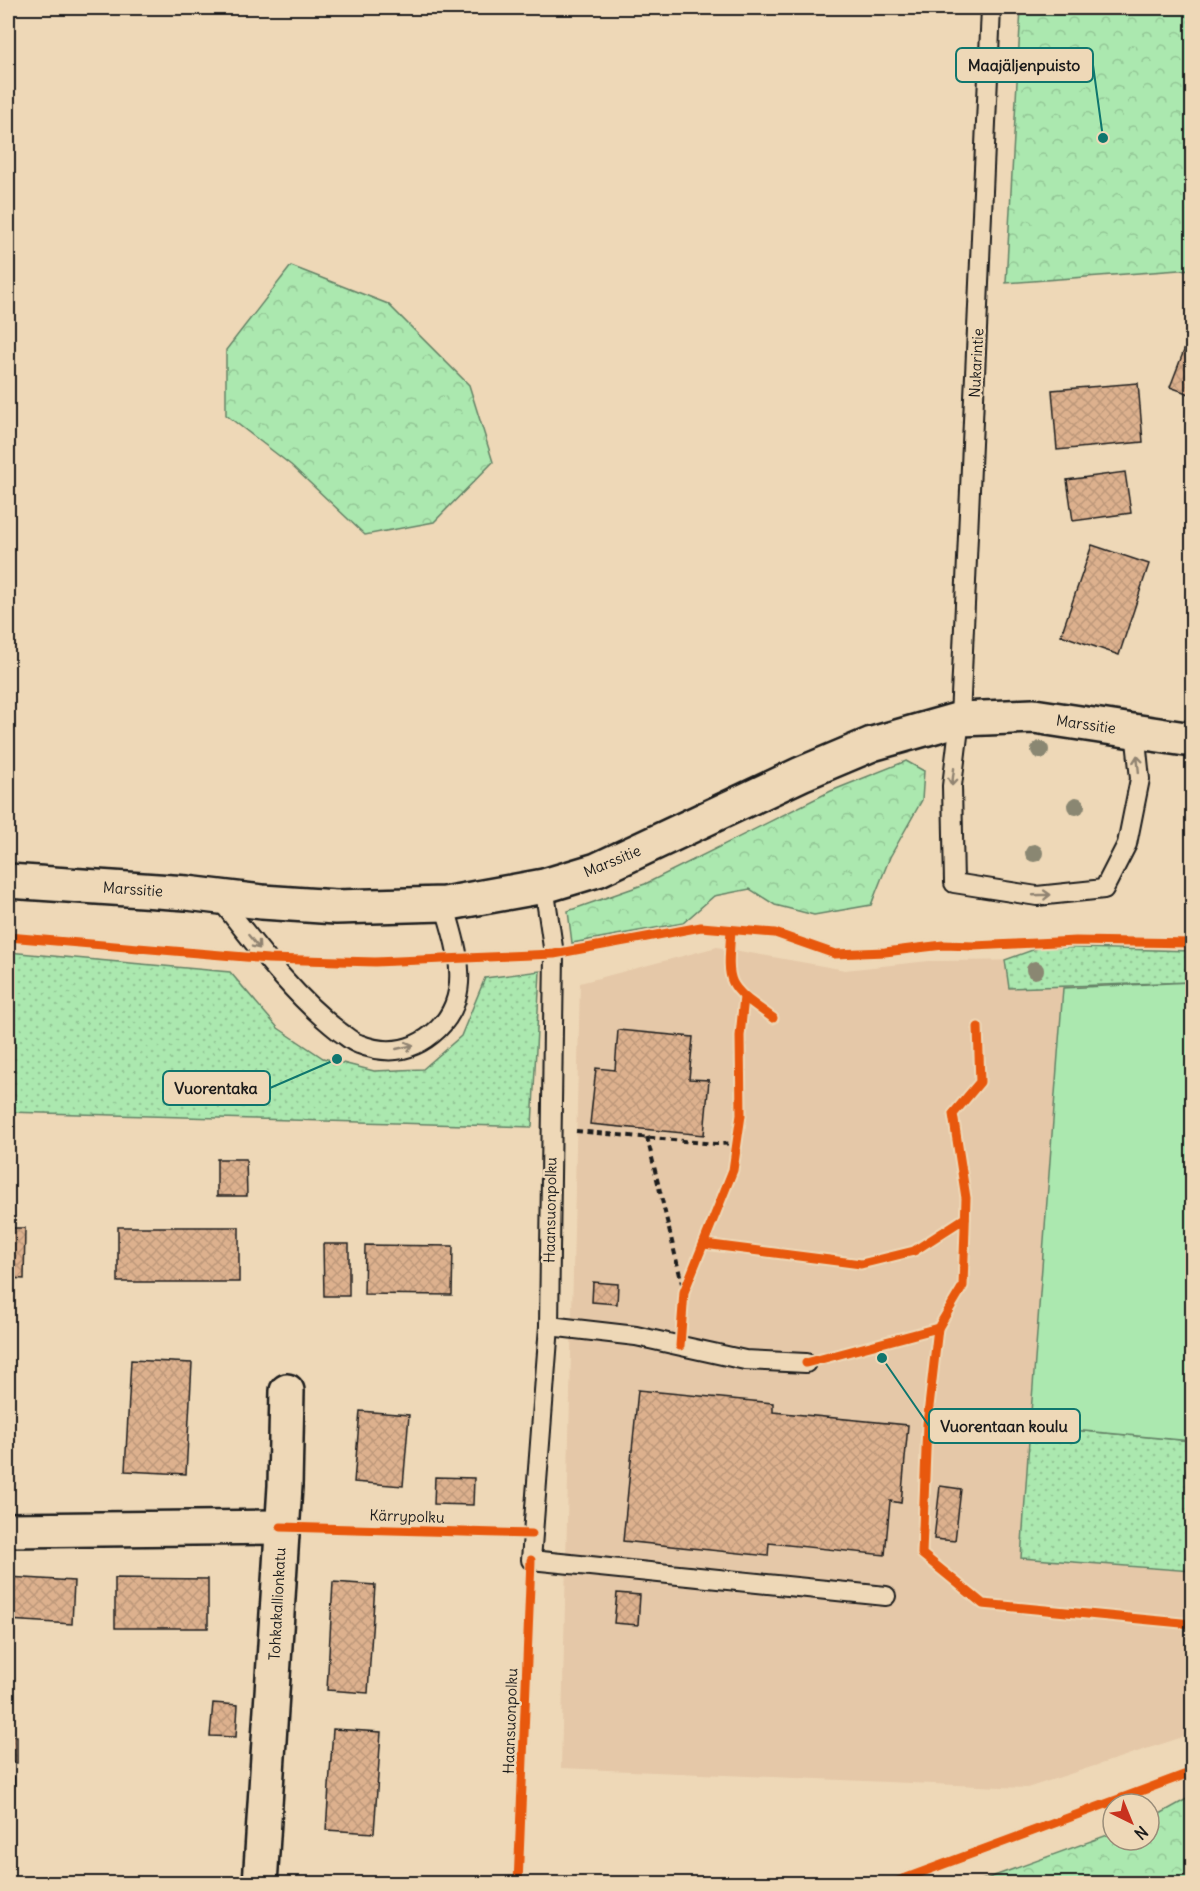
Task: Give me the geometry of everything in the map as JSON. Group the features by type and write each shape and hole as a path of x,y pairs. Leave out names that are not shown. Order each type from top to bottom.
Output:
{"main road":[{"name":"Marssitie","path":"8,881 336,907 444,904 544,886 597,870 801,774 872,744 960,718 1034,716 1192,740"},
{"path":"282,1527 287,1390"},
{"name":"Tohkakallionkatu","path":"8,1530 282,1527 260,1884"}],"lane":[{"name":"Nukarintie","path":"960,718 991,8"},
{"path":"960,718 952,786 954,883 1037,896 1104,889 1127,844 1140,780 1135,730"},
{"name":"Haansuonpolku","path":"544,886 554,954 549,1326 531,1560 885,1596"},
{"path":"218,897 317,1014 357,1044 387,1051 422,1043 444,1023 459,992 460,958 444,904"},
{"path":"549,1326 636,1336 745,1360 806,1363"}],"path":[{"path":"552,1128 737,1143"},
{"path":"647,1137 684,1292 680,1346"},
{"path":"684,1292 692,1273"}],"shaded area":[{"path":"717,947 845,970 929,961 1192,959 1192,1734 1027,1788 561,1768 580,983"}],"green space":[{"path":"1021,8 1192,8 1192,269 1006,283"},
{"path":"291,266 388,304 469,385 493,462 434,522 365,535 291,465 226,415 226,350"},
{"path":"906,761 924,771 922,800 890,857 871,905 814,915 775,905 750,889 714,896 683,923 572,943 568,911 645,884 831,791"},
{"path":"1041,947 1192,951 1192,982 1009,988 1005,960"},
{"path":"8,952 230,972 278,1028 323,1058 374,1071 423,1069 461,1036 485,978 540,971 532,1127 8,1112"},
{"path":"1192,982 1192,1441 1030,1426 1063,988"},
{"path":"1030,1426 1192,1441 1192,1571 1021,1558"},
{"path":"1192,1796 1192,1883 975,1883 1101,1837 1101,1852 1161,1852 1161,1813"}],"building":[{"path":"1188,340 1192,342 1192,395 1170,387"},
{"path":"1138,383 1143,442 1057,450 1052,390"},
{"path":"1125,472 1131,513 1073,521 1067,480"},
{"path":"1092,545 1149,564 1119,655 1061,635"},
{"path":"618,1030 693,1037 689,1079 709,1080 704,1135 590,1124 596,1068 615,1070"},
{"path":"217,1159 246,1159 247,1196 217,1196"},
{"path":"118,1227 239,1227 239,1282 118,1282"},
{"path":"8,1228 25,1228 24,1279 8,1278"},
{"path":"323,1244 349,1244 349,1296 324,1296"},
{"path":"365,1245 453,1246 452,1295 364,1294"},
{"path":"593,1282 618,1284 617,1304 592,1302"},
{"path":"131,1360 192,1363 186,1474 125,1471"},
{"path":"638,1390 773,1403 773,1412 908,1425 901,1503 890,1501 885,1555 769,1543 768,1556 623,1541"},
{"path":"360,1411 409,1415 403,1486 354,1482"},
{"path":"435,1477 474,1478 473,1505 434,1504"},
{"path":"940,1486 961,1489 955,1541 934,1539"},
{"path":"8,1577 74,1581 72,1624 8,1620"},
{"path":"115,1578 208,1579 208,1628 115,1628"},
{"path":"333,1582 375,1585 368,1693 327,1690"},
{"path":"617,1593 640,1595 638,1625 614,1623"},
{"path":"213,1703 238,1705 236,1737 210,1736"},
{"path":"333,1729 381,1732 374,1833 326,1830"},
{"path":"8,1736 17,1736 17,1763 8,1763"},
{"path":"8,1777 14,1777 14,1803 8,1803"}],"cycle path":[{"path":"8,937 268,959 375,962 554,954 701,927 775,933 835,954 885,952 943,945 974,946 1076,941 1192,943"},
{"path":"731,930 729,963 733,983 746,998 773,1018"},
{"path":"680,1346 684,1292 733,1170 741,1115 740,1036 744,997"},
{"path":"938,1328 963,1286 966,1198 953,1114 980,1082 978,1027"},
{"path":"704,1244 861,1264 914,1251 965,1218"},
{"path":"806,1363 938,1328 927,1424 922,1554 983,1604 1192,1624"},
{"name":"Kärrypolku","path":"281,1527 532,1534"},
{"path":"518,1884 531,1560"},
{"path":"890,1884 1192,1772"}],"place":[{"name":"Maajäljenpuisto","path":"1103,138"},
{"name":"Vuorentaka","path":"337,1059"},
{"name":"Vuorentaan koulu","path":"882,1358"}]}
